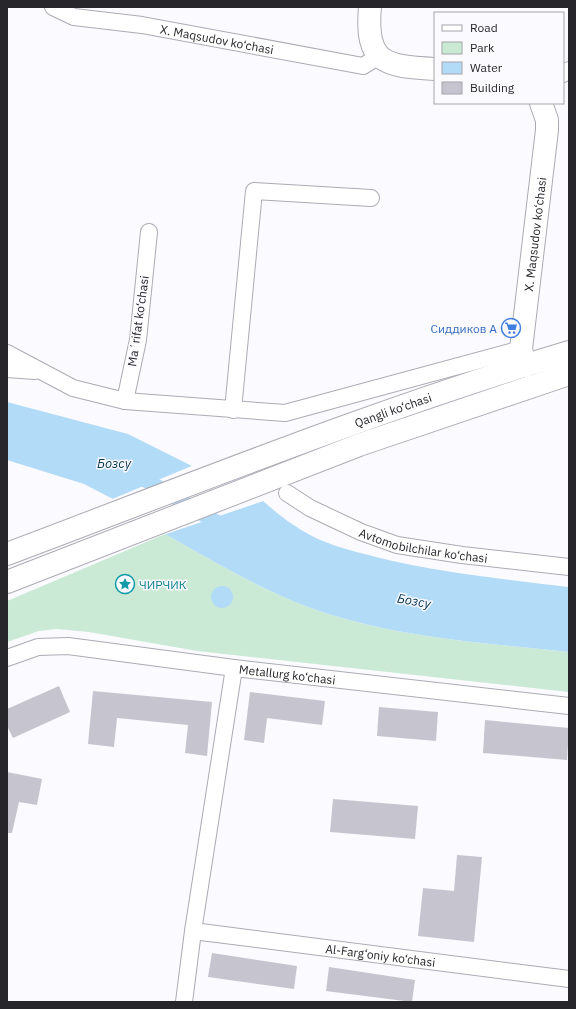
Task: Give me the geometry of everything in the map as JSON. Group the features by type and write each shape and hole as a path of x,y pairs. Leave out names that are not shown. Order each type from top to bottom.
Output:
{"main road":[{"path":"370,7 368,28 371,44 379,56 396,66 434,69"},
{"name":"X. Maqsudov ko‘chasi","path":"523,357 547,140 546,120 540,104"},
{"name":"Qangli ko‘chasi","path":"7,554 320,436 523,357 569,352"},
{"path":"523,357 532,386"},
{"name":"Qangli ko‘chasi","path":"7,582 359,445 569,374"}],"street":[{"name":"X. Maqsudov ko‘chasi","path":"53,7 74,17 142,25 363,66 379,56"},
{"path":"233,410 254,191 371,198"},
{"name":"Maʼrifat ko‘chasi","path":"125,401 138,340 149,232"},
{"path":"7,353 73,388 125,401"},
{"name":"Qangli ko‘chasi","path":"125,401 285,413 523,357"},
{"path":"7,369 41,371"},
{"name":"Avtomobilchilar ko‘chasi","path":"287,493 310,508 360,532 397,545 462,555 569,567"},
{"name":"Metallurg ko‘chasi","path":"7,658 38,647 58,646 234,668 569,706"},
{"path":"184,1002 193,930 234,668"},
{"name":"Al-Farg‘oniy ko‘chasi","path":"193,930 569,979"}],"green space":[{"path":"165,534 251,582 296,602 342,618 426,636 569,652 569,692 197,651 89,632 56,629 39,631 7,642 7,601"}],"water":[{"name":"Бозсу","path":"7,402 128,434 192,466 113,499 84,484 7,460"},
{"path":"263,501 289,522 310,535 354,551 400,563 496,578 569,587 569,652 426,636 342,618 296,602 251,582 165,534"},
{"path":"222,586 230,589 233,597 230,605 222,608 214,605 211,597 214,589"}],"pier":[{"path":"192,466 194,467 113,501 110,500"},
{"path":"261,500 263,501 163,535 165,532"}],"building":[{"path":"59,686 70,712 13,738 7,726 7,709"},
{"path":"93,691 212,702 207,756 185,753 188,725 117,718 114,747 88,744"},
{"path":"250,692 325,701 322,725 267,718 264,743 244,740"},
{"path":"379,707 438,712 436,741 377,736"},
{"path":"485,720 569,728 567,760 483,753"},
{"path":"7,772 42,779 37,805 19,802 12,833 7,833"},
{"path":"333,799 418,806 415,839 330,832"},
{"path":"457,855 482,857 474,942 418,936 423,888 454,891"},
{"path":"212,953 297,966 294,989 208,977"},
{"path":"329,967 415,980 412,1002 326,991"}],"waterway":[{"name":"Бозсу","path":"134,473 228,529"}],"place":[{"name":"Сиддиков А","path":"511,328"},
{"name":"ЧИРЧИК","path":"125,584"}]}
